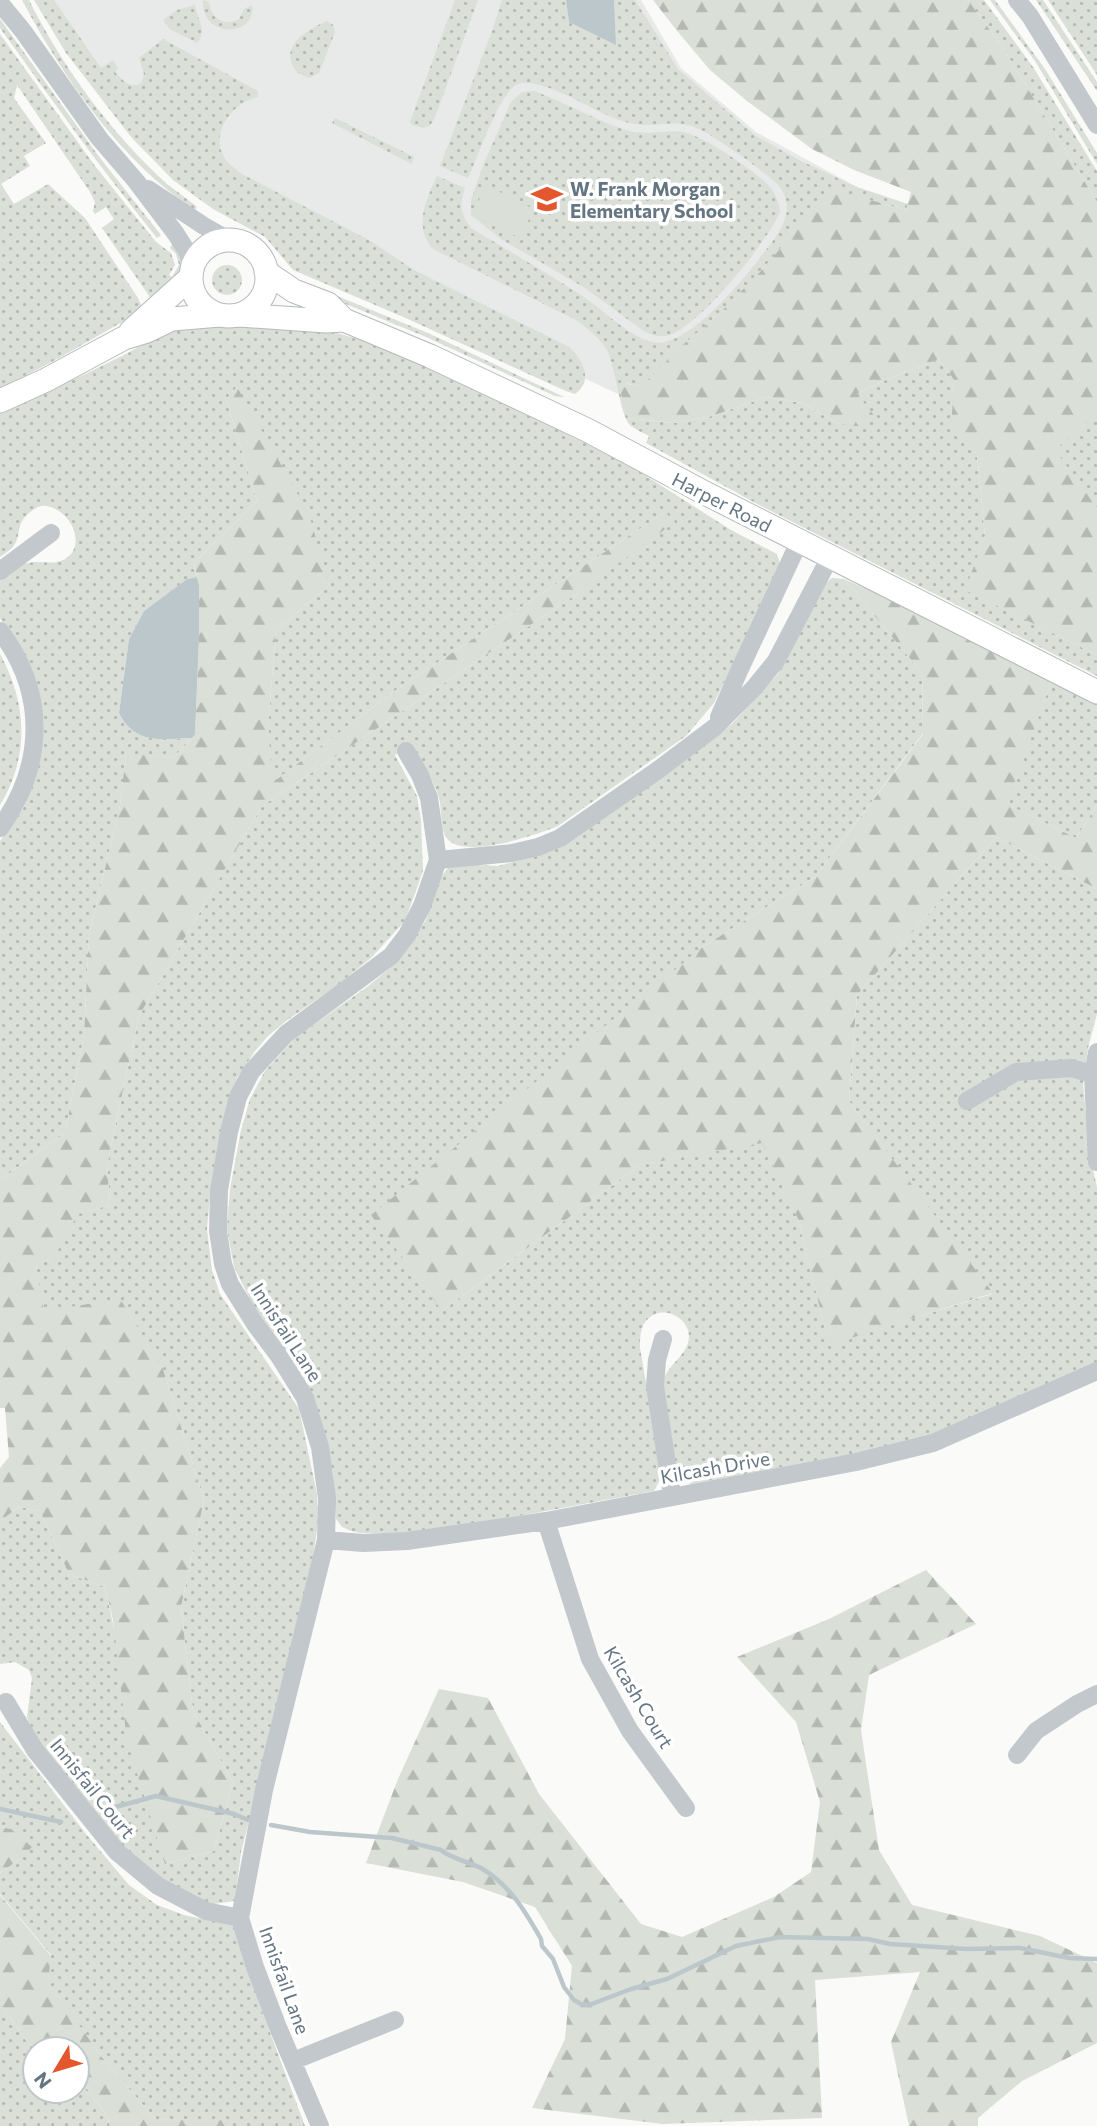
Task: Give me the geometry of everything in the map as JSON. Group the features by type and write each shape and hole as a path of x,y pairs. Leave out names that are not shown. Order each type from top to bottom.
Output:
{"main road":[{"path":"229,240 249,246 263,262 266,272 264,294 257,303 229,315 211,311 196,297 191,273 201,251 209,245 229,240"},
{"name":"Harper Road","path":"266,272 293,291 328,304 344,320 518,396 587,430 799,542 1097,692"},
{"name":"Harper Road","path":"124,338 191,273"},
{"name":"Harper Road","path":"0,401 46,380 124,338 172,319 229,315 344,320"}],"street":[{"path":"14,0 23,31"},
{"path":"1017,0 1030,16 1097,125"},
{"path":"0,3 84,118 176,234 188,253 191,273"},
{"path":"136,181 229,240"},
{"path":"0,571 51,533"},
{"path":"715,727 799,542"},
{"path":"438,860 512,853 560,838 715,727 754,688 776,661 830,557"},
{"path":"763,618 791,632"},
{"path":"0,631 20,662 29,687 35,740 31,766 22,792 0,828"},
{"name":"Innisfail Lane","path":"320,2126 276,2025 240,1918 264,1790 326,1540 327,1498 320,1447 305,1398 230,1284 223,1264 218,1231 219,1191 238,1097 251,1072 288,1033 391,956 407,935 422,906 438,860 429,798 406,751"},
{"path":"1097,1052 1093,1075 1097,1162"},
{"path":"967,1101 1016,1072 1072,1068 1093,1075"},
{"path":"663,1339 657,1360 655,1387 672,1496"},
{"name":"Kilcash Drive","path":"326,1540 362,1543 407,1541 546,1521 856,1462 933,1443 1097,1371"},
{"name":"Kilcash Court","path":"546,1521 590,1659 630,1731 686,1808"},
{"path":"1017,1755 1036,1731 1097,1694"},
{"name":"Innisfail Court","path":"6,1702 35,1750 117,1852 158,1886 206,1911 240,1918"},
{"path":"293,2061 395,2020"}],"shaded area":[{"name":"W. Frank Morgan Elementary School","path":"52,0 641,0 681,68 756,132 857,187 638,403 308,252 184,165 83,50"},
{"path":"566,0 614,0 616,45 569,22"},
{"path":"197,577 199,639 195,735 192,738 150,738 133,731 119,713 129,639 144,611 187,579"}],"green space":[{"path":"22,0 29,0 73,75 108,121 146,164 197,207 195,210 168,191 143,168 96,116 56,58"},
{"path":"34,0 54,0 101,68 113,60 118,68 115,72 130,84 141,84 144,74 139,58 163,39 258,91 258,97 241,104 223,126 220,144 230,165 242,174 369,240 414,270 569,347 579,358 584,370 581,389 575,394 566,391 293,270 265,237 213,209 173,180 131,137 66,53"},
{"path":"203,0 209,2 212,13 223,22 239,19 244,9 252,5 251,16 238,28 219,28 205,13"},
{"path":"455,0 478,0 435,117 430,126 423,128 412,125 410,122"},
{"path":"502,0 566,0 569,22 616,45 614,0 635,0 678,69 756,136 857,187 908,204 906,210 831,190 798,223 762,270 719,314 639,386 626,383 628,418 674,423 712,416 766,397 802,403 839,424 857,394 939,359 954,380 952,431 977,454 985,536 966,590 1097,655 1097,676 759,505 646,443 649,436 630,425 627,420 608,352 590,331 578,321 433,249 424,231 423,213 437,176 465,188 462,209 471,228 584,297 629,331 645,340 660,343 690,330 716,308 771,243 785,218 786,200 777,184 742,156 705,132 684,124 641,125 626,122 538,84 516,85 509,91 496,113 468,178 440,166"},
{"path":"653,0 968,0 1003,48 1097,202 1097,414 1055,450 1097,508 1097,655 965,590 985,536 977,454 951,431 954,380 939,359 857,394 873,414 865,427 839,424 802,403 766,397 712,416 674,423 628,418 618,383 639,386 651,377 762,270 798,223 831,189 906,210 911,192 854,170 812,149 747,101 710,70"},
{"path":"968,0 984,0 1033,67 1097,171 1097,202 1003,48"},
{"path":"990,0 995,0 1045,69 1097,153 1097,164 1035,61"},
{"path":"1036,0 1043,0 1097,82 1097,91"},
{"path":"1048,0 1097,0 1097,75"},
{"path":"195,5 202,29 197,43 170,29 163,20 177,10"},
{"path":"0,19 100,158 161,235 157,238 0,28"},
{"path":"327,21 333,25 335,32 319,73 309,78 293,67 291,49 300,37"},
{"path":"0,34 95,166 156,242 171,253 175,265 169,275 172,277 179,265 176,254 170,248 173,243 184,267 154,303 102,228 114,219 106,207 95,214 95,202 90,192 17,85 14,98 46,143 24,156 30,166 1,184 14,204 48,184 85,218 138,298 143,310 0,389"},
{"path":"534,91 629,131 677,131 693,135 742,164 763,180 774,193 780,212 761,243 730,283 695,319 679,330 666,336 645,332 585,288 501,239 471,215 471,200 484,163 511,102 522,92"},
{"path":"335,118 414,157 412,164 332,123"},
{"path":"486,185 534,209 520,238 472,215"},
{"path":"227,265 238,269 242,280 238,291 227,295 216,291 212,280 216,269"},
{"path":"327,292 428,333 564,397 555,396 426,337 324,295"},
{"path":"180,323 236,327 260,324 313,326 375,344 490,395 632,467 731,530 777,554 780,564 714,703 686,736 558,826 517,840 481,847 465,847 452,843 443,831 437,791 419,757 410,745 395,755 417,796 421,820 423,871 405,921 372,957 267,1037 237,1078 221,1131 211,1184 207,1229 212,1270 220,1294 299,1409 317,1494 318,1523 307,1598 241,1852 235,1901 213,1904 186,1897 132,1861 35,1738 27,1717 32,1678 29,1670 15,1662 0,1664 0,1521 19,1507 40,1511 69,1574 105,1587 165,1864 214,1851 233,1782 193,1711 181,1607 204,1500 162,1366 43,1311 36,1265 54,1257 77,1214 110,1205 107,1165 139,1016 262,806 581,591 665,512 393,692 271,784 268,723 276,631 329,585 236,388 226,399 257,501 194,563 197,577 187,579 144,611 129,639 119,713 133,731 141,735 159,739 192,738 173,758 126,754 120,806 89,935 84,1035 65,1133 0,1180 0,841 23,809 33,780 21,652 0,618 0,580 24,564 65,559 72,553 76,538 74,530 63,515 56,509 41,506 27,515 13,547 0,557 0,410 81,376"},
{"path":"237,387 309,514 329,585 276,631 268,723 272,783 393,692 665,512 675,522 581,591 262,806 139,1016 107,1165 110,1205 78,1214 54,1257 36,1265 44,1311 120,1299 162,1366 204,1500 181,1607 193,1711 233,1782 214,1851 165,1864 127,1741 113,1620 105,1587 69,1574 40,1511 19,1507 0,1521 0,1468 9,1457 5,1408 0,1408 0,1180 65,1133 84,1035 89,935 120,806 126,753 173,758 195,735 199,585 194,563 257,501 226,399"},
{"path":"1097,414 1097,508 1054,450"},
{"path":"832,578 844,579 922,673 923,733 815,877 704,946 442,1311 640,1165 763,1142 798,1219 829,1344 992,1294 849,1101 857,995 996,837 1097,889 1097,1014 1088,1048 1083,1084 1090,1157 1097,1187 1097,1366 938,1435 906,1444 691,1484 678,1477 662,1388 666,1374 687,1345 688,1330 677,1316 654,1314 642,1328 640,1348 662,1476 654,1491 444,1530 402,1534 361,1533 342,1527 336,1519 333,1472 314,1406 259,1317 234,1267 227,1229 230,1189 250,1099 265,1071 295,1038 396,963 425,922 441,877 447,869 455,864 498,866 544,854 597,823 732,724 778,674 823,585"},
{"path":"844,579 953,627 1052,680 1007,804 1076,838 1097,805 1097,889 996,837 857,995 849,1101 993,1293 829,1345 798,1219 762,1143 640,1165 442,1311 371,1215 704,946 815,877 923,734 922,673"},
{"path":"0,654 16,691 21,730 16,768 0,805"},
{"path":"1052,680 1097,702 1097,805 1076,838 1006,804"},
{"path":"926,1570 976,1624 869,1675 861,1730 879,1850 912,1905 1040,1936 1097,1963 1097,2043 1022,2081 978,2118 978,2126 909,2126 891,2042 920,1972 815,1980 822,2118 663,2124 532,2108 565,2039 572,1966 535,1907 463,1882 366,1863 398,1779 439,1689 488,1698 539,1794 641,1924 682,1937 774,1897 811,1872 820,1802 796,1722 737,1657 829,1619"},
{"path":"0,1722 129,1885 157,1905 184,1915 217,1922 227,1921 238,1927 260,2006 305,2126 230,2126 230,2121 155,2119 101,2056 91,2042 91,2035 86,2035 47,1981 51,1955 0,1894 0,1873 20,1859 11,1829 0,1827"},
{"path":"0,1827 11,1829 32,1847 0,1873"},
{"path":"0,1895 51,1956 48,1981 86,2035 22,2035 0,2002"},
{"path":"0,2002 22,2035 21,2105 91,2105 91,2094 107,2116 110,2126 0,2126"},
{"path":"91,2042 155,2119 230,2120 230,2126 110,2126 107,2116 91,2094"}],"waterway":[{"path":"108,1809 156,1796 234,1814 248,1820"},
{"path":"0,1809 61,1822"},
{"path":"271,1825 310,1832 392,1838 441,1850 481,1868 500,1882 516,1899 541,1939 542,1946 553,1959 564,1987 574,2000 581,2004 589,2005 667,1979 736,1946 780,1937 868,1939 890,1944 967,1949 1020,1948 1069,1958 1097,1959"}],"place":[{"name":"W. Frank Morgan Elementary School","path":"547,199"}]}
